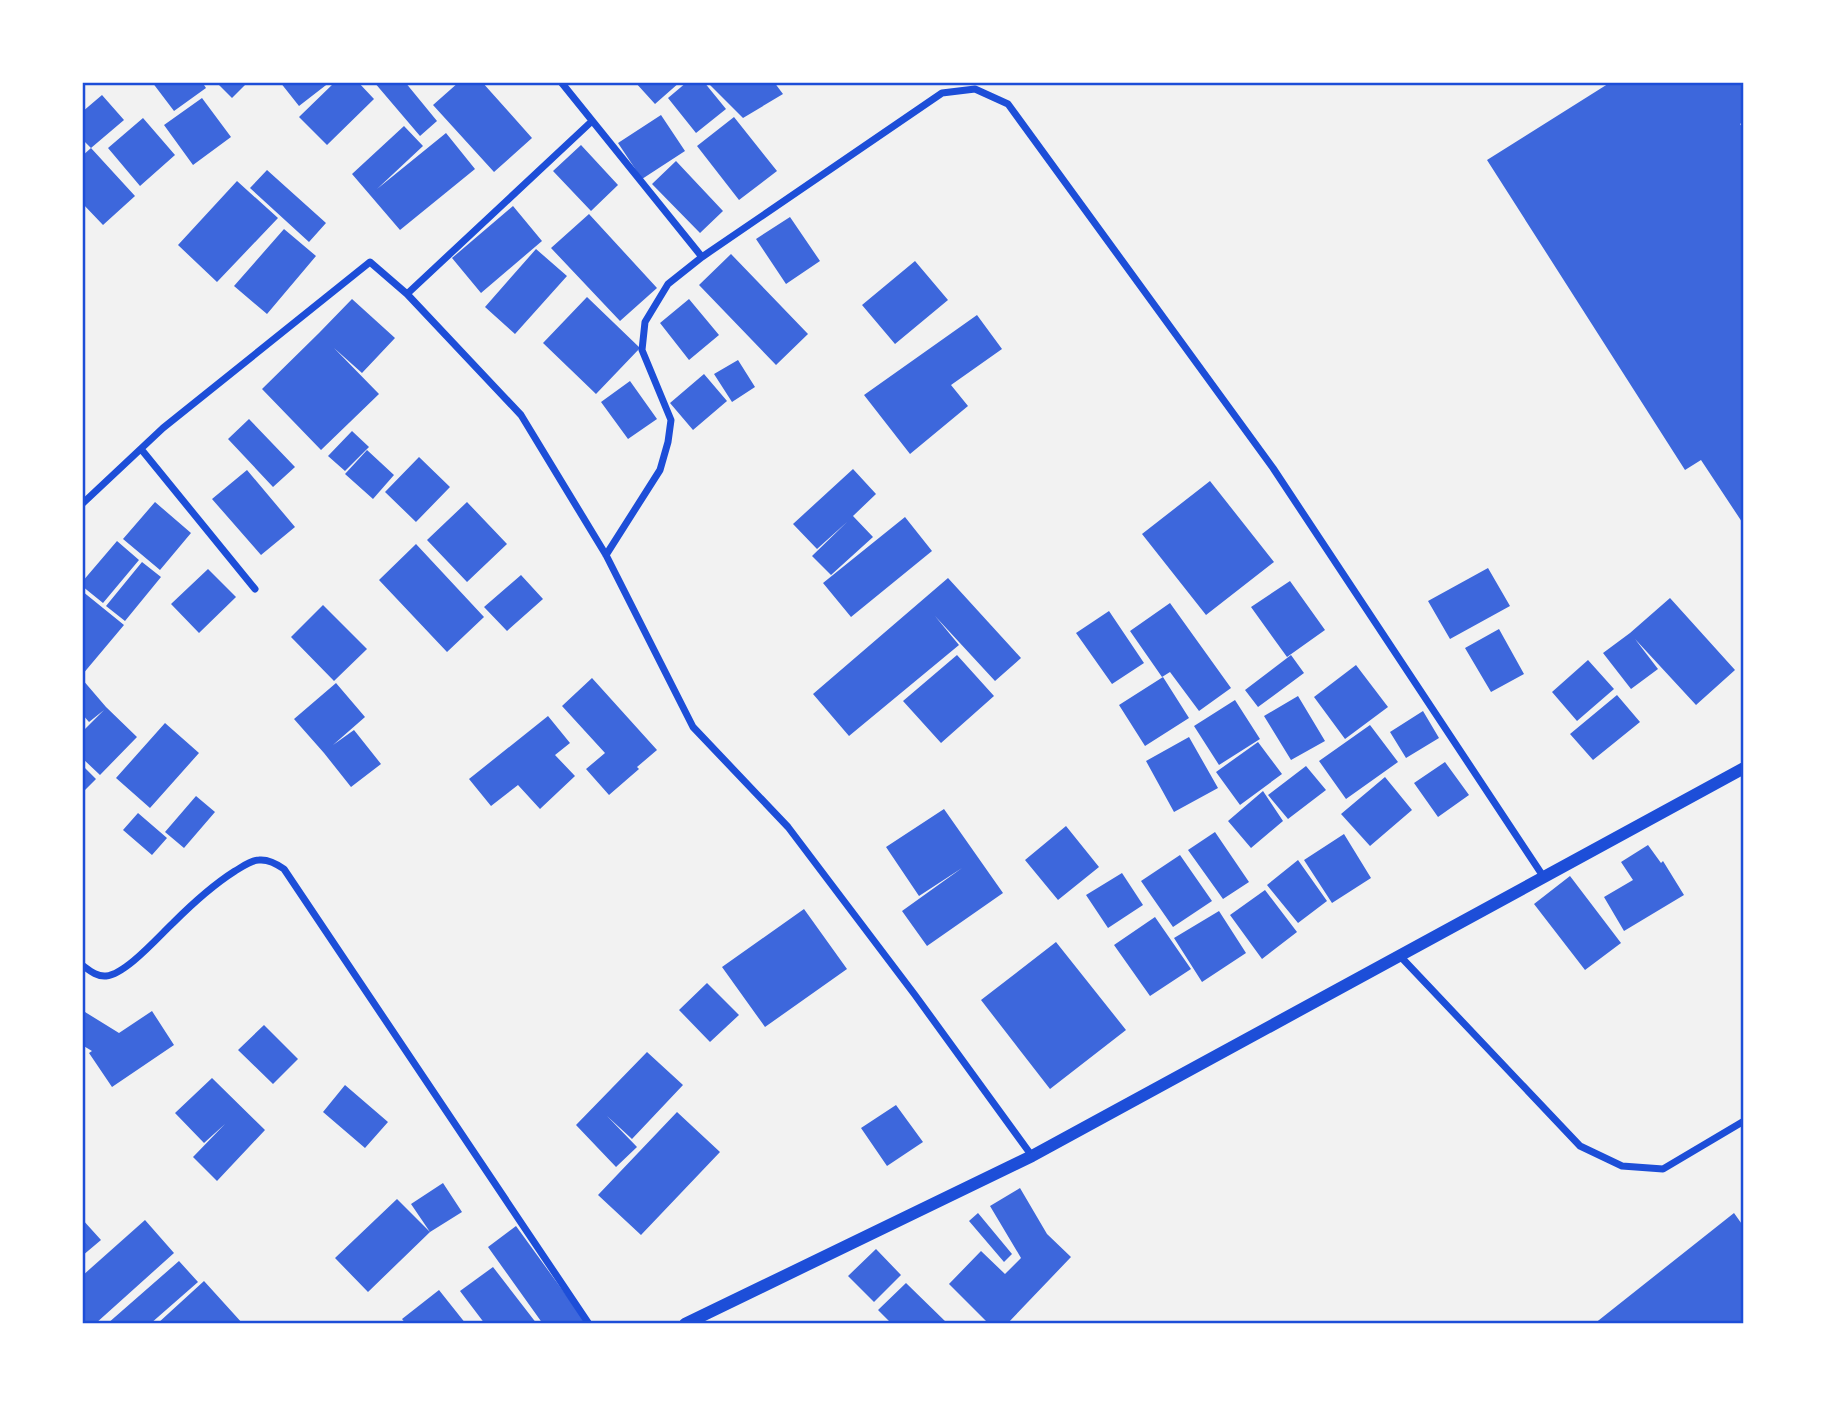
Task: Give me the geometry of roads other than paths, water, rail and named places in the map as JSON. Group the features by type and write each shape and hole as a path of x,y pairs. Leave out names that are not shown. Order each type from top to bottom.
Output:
{"street":[{"path":"561,82 702,257"},
{"path":"606,555 660,470 668,442 671,421 642,350 645,322 668,284 702,257 942,93 975,89 1008,104 1273,468 1543,876"},
{"path":"407,294 591,122"},
{"path":"82,503 163,428 370,262 407,294 521,415 606,555 693,727 788,827 1031,1156"},
{"path":"141,449 255,589"},
{"path":"685,1324 1031,1156 1744,768"},
{"path":"82,965 99,976 115,974 138,957 175,920 227,876 258,859 267,860 284,869 589,1324"},
{"path":"1399,955 1580,1146 1622,1166 1663,1169 1744,1121"}]}
